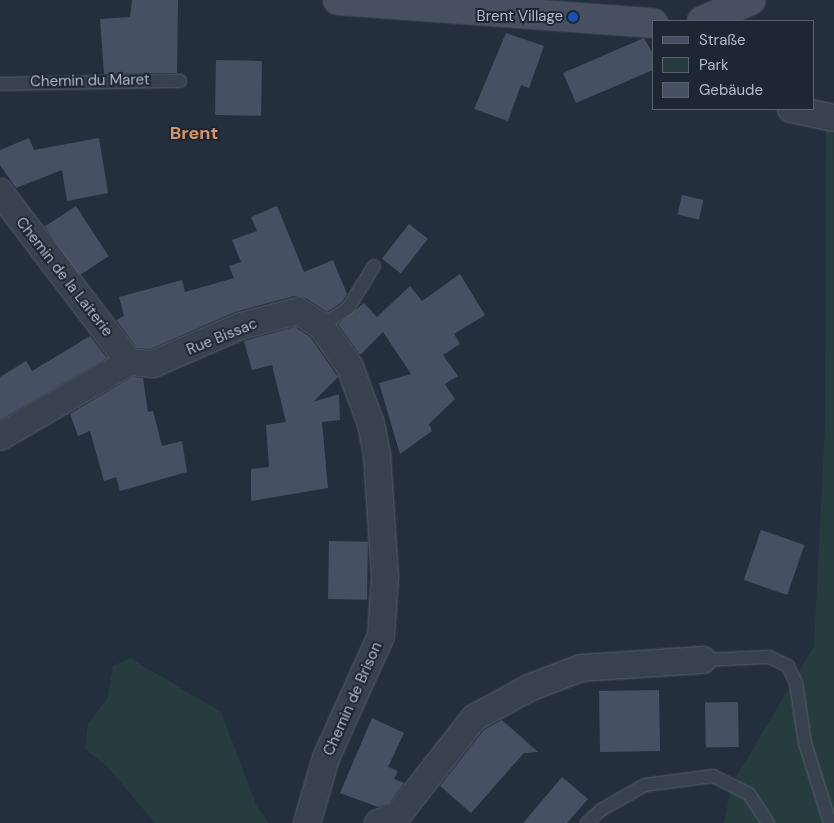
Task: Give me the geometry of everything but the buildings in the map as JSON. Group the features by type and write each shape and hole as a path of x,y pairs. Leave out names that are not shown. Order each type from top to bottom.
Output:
{"main road":[{"path":"338,0 588,10 651,25"},
{"path":"704,20 751,0"}],"street":[{"path":"796,110 834,118"},
{"name":"Chemin de la Laiterie","path":"0,192 129,362"},
{"name":"Rue Bissac","path":"129,362 152,364 241,326 298,311 321,326 350,367 371,424 377,454"},
{"path":"0,437 129,362"},
{"name":"Chemin de Brison","path":"307,823 326,758 380,636 385,577 377,454"},
{"path":"378,823 398,815 474,718 529,688 580,668 703,660"}],"lane":[{"name":"Chemin du Maret","path":"0,84 180,80"},
{"path":"321,326 348,308 374,266"},
{"path":"703,660 769,657 788,666 796,683 805,743 830,823"},
{"path":"587,823 601,810 645,785 714,776 749,794 768,823"}],"green space":[{"path":"826,129 834,134 834,823 724,823 732,784 814,646 825,426"},
{"path":"130,658 221,712 257,807 269,823 155,823 108,767 85,749 88,724 108,697 113,666"}],"place":[{"name":"Brent Village","path":"573,17"}],"district":[{"name":"Brent","path":"194,133"}]}
